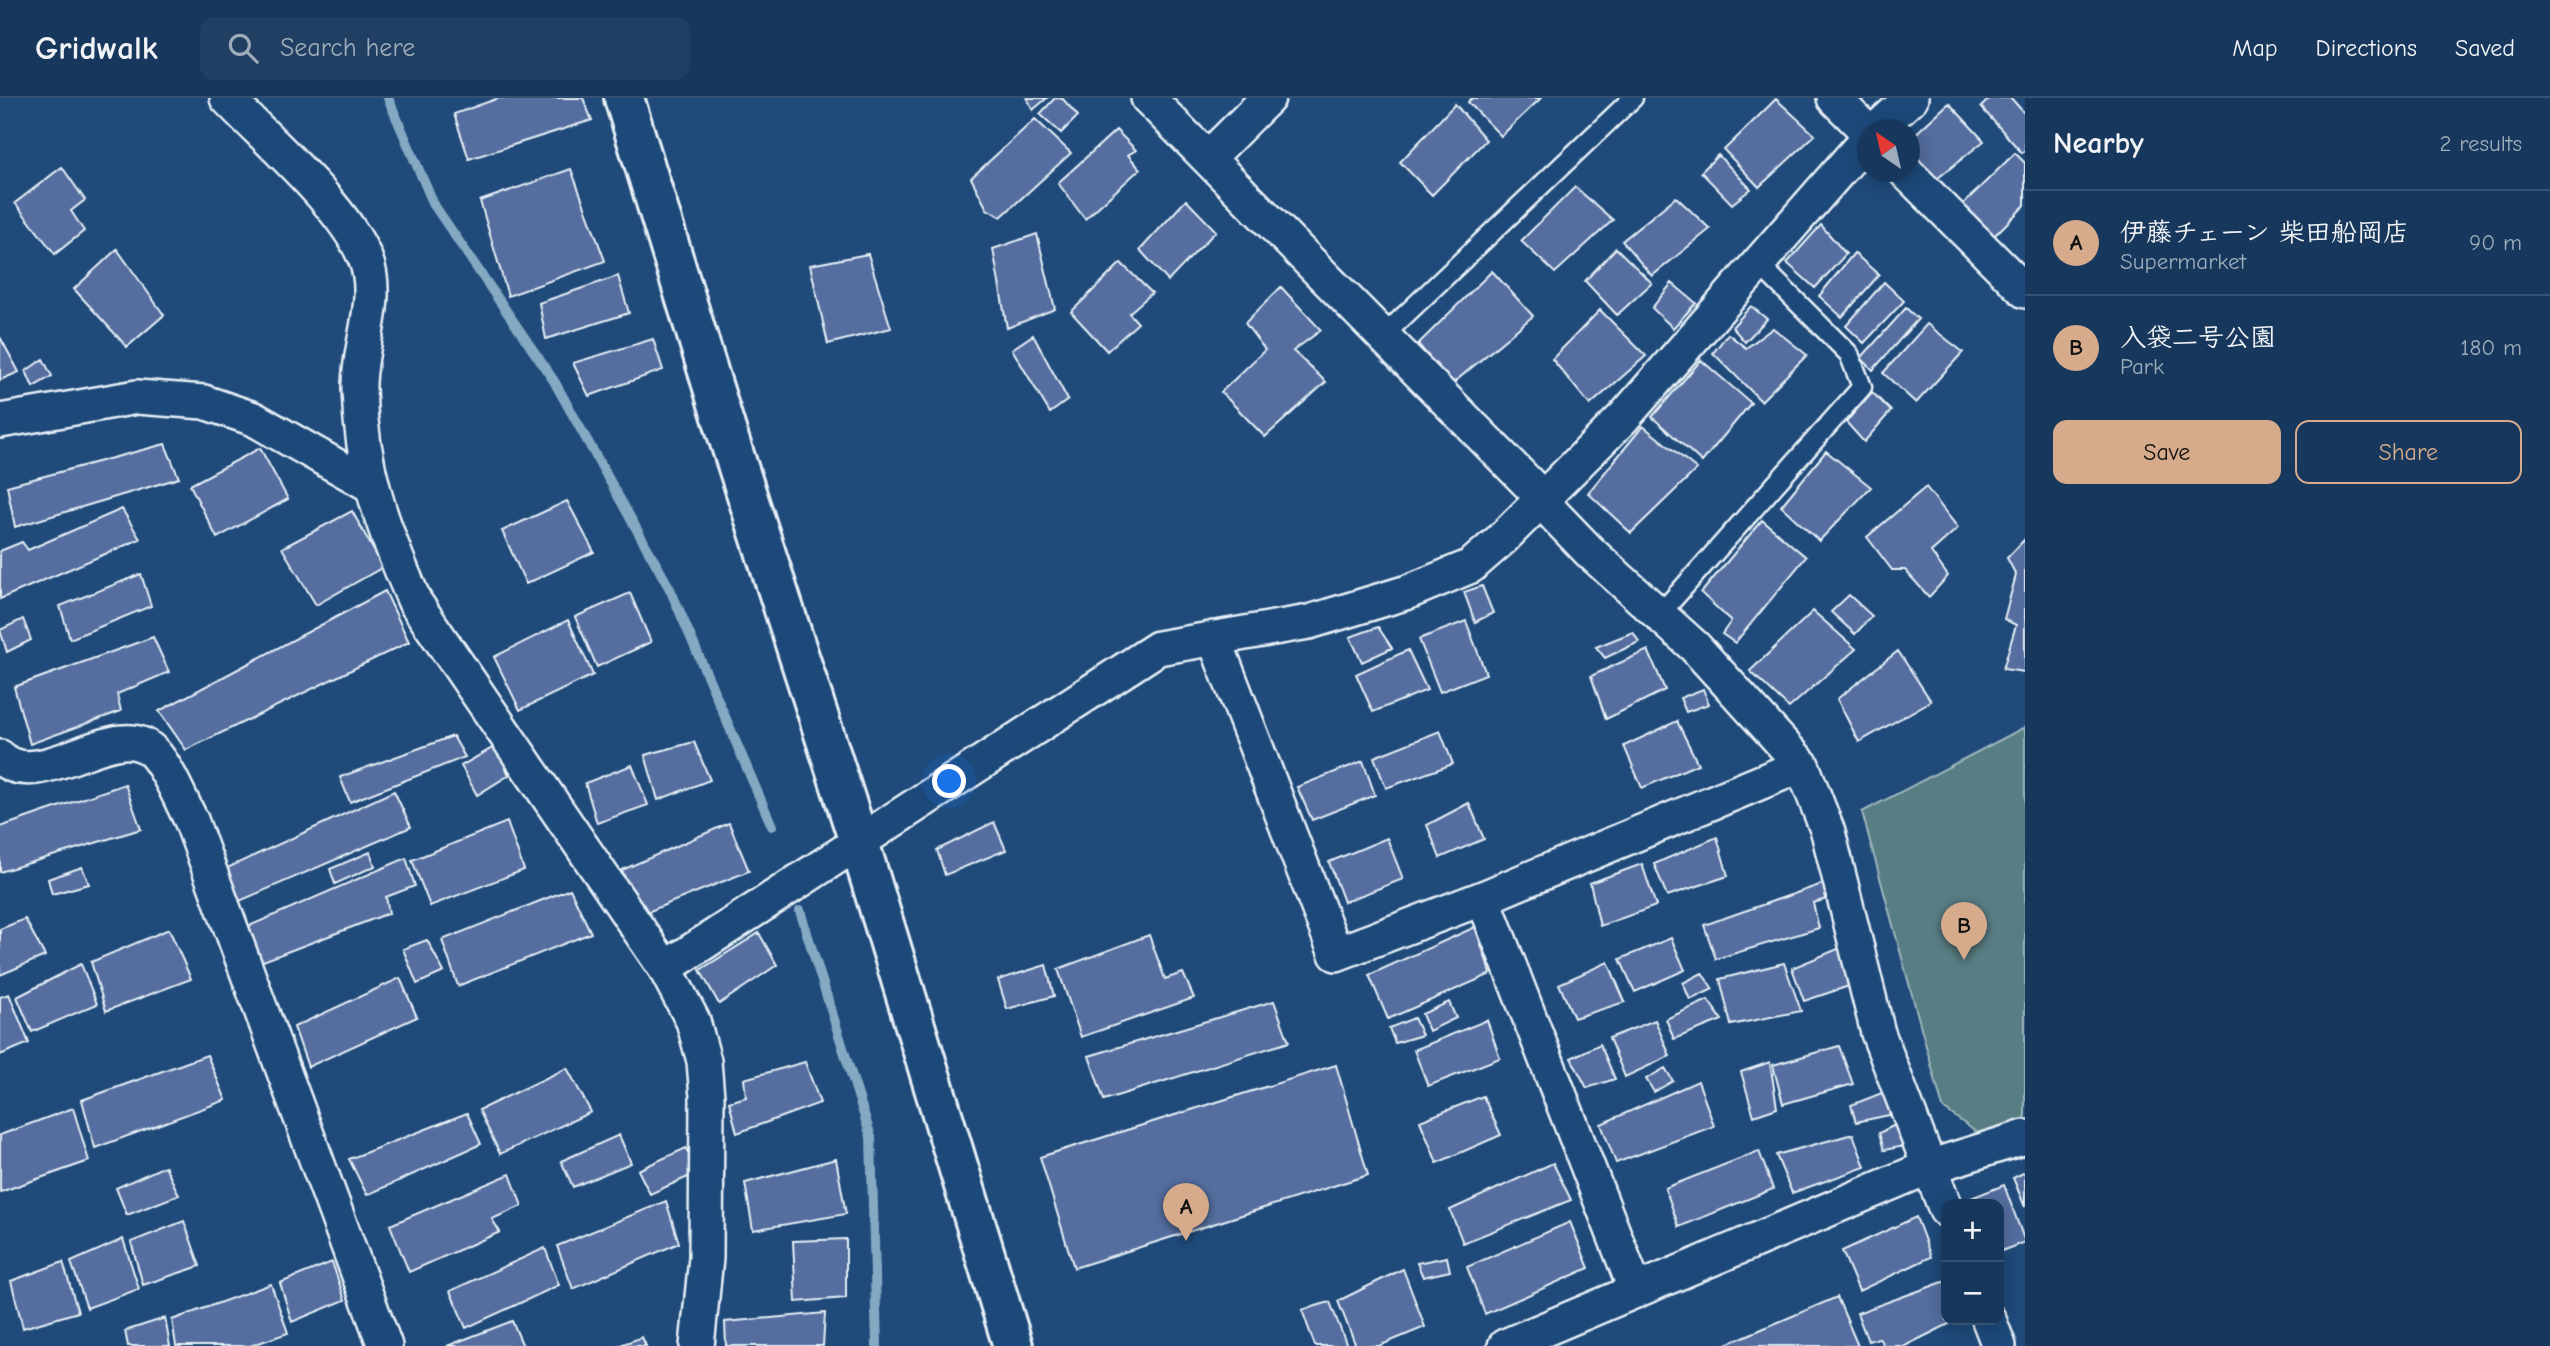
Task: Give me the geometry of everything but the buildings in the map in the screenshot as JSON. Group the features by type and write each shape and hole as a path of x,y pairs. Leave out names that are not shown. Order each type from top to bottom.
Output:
{"street":[{"path":"227,98 349,226 366,259 372,284 359,384 361,440 369,485 386,537 415,602 665,968 693,1021 704,1061 707,1097 706,1258 697,1346"},
{"path":"624,98 727,433 859,842 1013,1346"},
{"path":"1148,98 1534,489 1541,501 1695,647 1802,765 1828,832 1878,1033 1942,1199"},
{"path":"1208,158 1268,98"},
{"path":"1834,98 1857,122"},
{"path":"1888,119 1911,98"},
{"path":"665,968 1158,649 1309,622 1408,592 1471,566 1541,501 1624,417 1857,149"},
{"path":"1916,182 2025,291"},
{"path":"0,421 137,397 204,402 254,419 369,485"},
{"path":"1214,638 1336,954 1483,898 1802,765"},
{"path":"0,757 30,769 118,743 136,742 154,752 191,820 385,1346"},
{"path":"1483,898 1636,1291"},
{"path":"1505,1346 1929,1167 2025,1137"},
{"path":"1991,1325 1999,1346"}],"lane":[{"path":"1383,336 1633,98"},
{"path":"1659,615 1862,387 1849,354 1757,262"}],"green space":[{"path":"2025,727 2025,1119 1980,1135 1943,1108 1862,812"}],"waterway":[{"path":"388,98 434,205 554,381 670,589 772,826"},
{"path":"800,911 871,1137 877,1346"}],"place":[{"name":"入袋二号公園","path":"1964,960"},
{"name":"伊藤チェーン 柴田船岡店","path":"1186,1241"}]}
